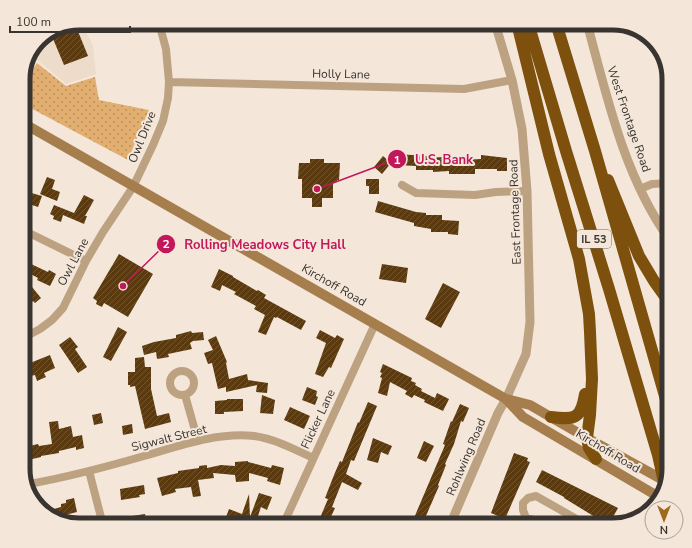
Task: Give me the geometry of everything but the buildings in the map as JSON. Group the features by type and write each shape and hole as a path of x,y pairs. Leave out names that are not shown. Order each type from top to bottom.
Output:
{"highway":[{"path":"519,30 549,154 579,259 589,314 592,379 587,438 589,448 596,459"},
{"name":"IL 53","path":"530,30 609,289 662,472"},
{"name":"IL 53","path":"558,30 595,151 662,385"},
{"path":"595,151 616,195 639,256 662,292"},
{"path":"551,417 570,418 579,414 583,408 591,347"}],"main road":[{"name":"Kirchoff Road","path":"30,127 506,399 530,405 661,480"},
{"name":"Kirchoff Road","path":"506,399 523,417 655,494"}],"street":[{"name":"Owl Drive","path":"133,187 163,121 168,98 169,82 166,49 161,30"},
{"name":"East Frontage Road","path":"497,30 512,80 522,129 527,191 530,322 526,354 506,399"},
{"name":"West Frontage Road","path":"590,30 596,60 615,122 640,189 655,220 662,230"},
{"name":"Holly Lane","path":"169,82 464,89 512,80"},
{"path":"640,189 652,184 662,183"},
{"path":"402,185 416,193 475,195 496,192 527,191"},
{"name":"Owl Lane","path":"30,335 40,330 63,308 86,261 133,187"},
{"path":"30,233 86,261"},
{"name":"Flicker Lane","path":"286,518 375,324"},
{"path":"185,394 198,441"},
{"name":"Rohlwing Road","path":"453,518 498,413 506,399"},
{"name":"Sigwalt Street","path":"32,483 89,471 198,441 222,437 252,436 271,439 313,458"},
{"path":"89,471 101,518"},
{"path":"526,518 523,510 523,503 528,498 536,496 575,518"}],"shaded area":[{"path":"85,30 93,46 96,74 66,84 35,58 44,44 52,38 69,31"},
{"path":"37,63 66,86 95,77 99,100 149,110 128,160 30,108 31,73"}],"place":[{"name":"U.S. Bank","path":"317,189"},
{"name":"Rolling Meadows City Hall","path":"123,286"}]}
